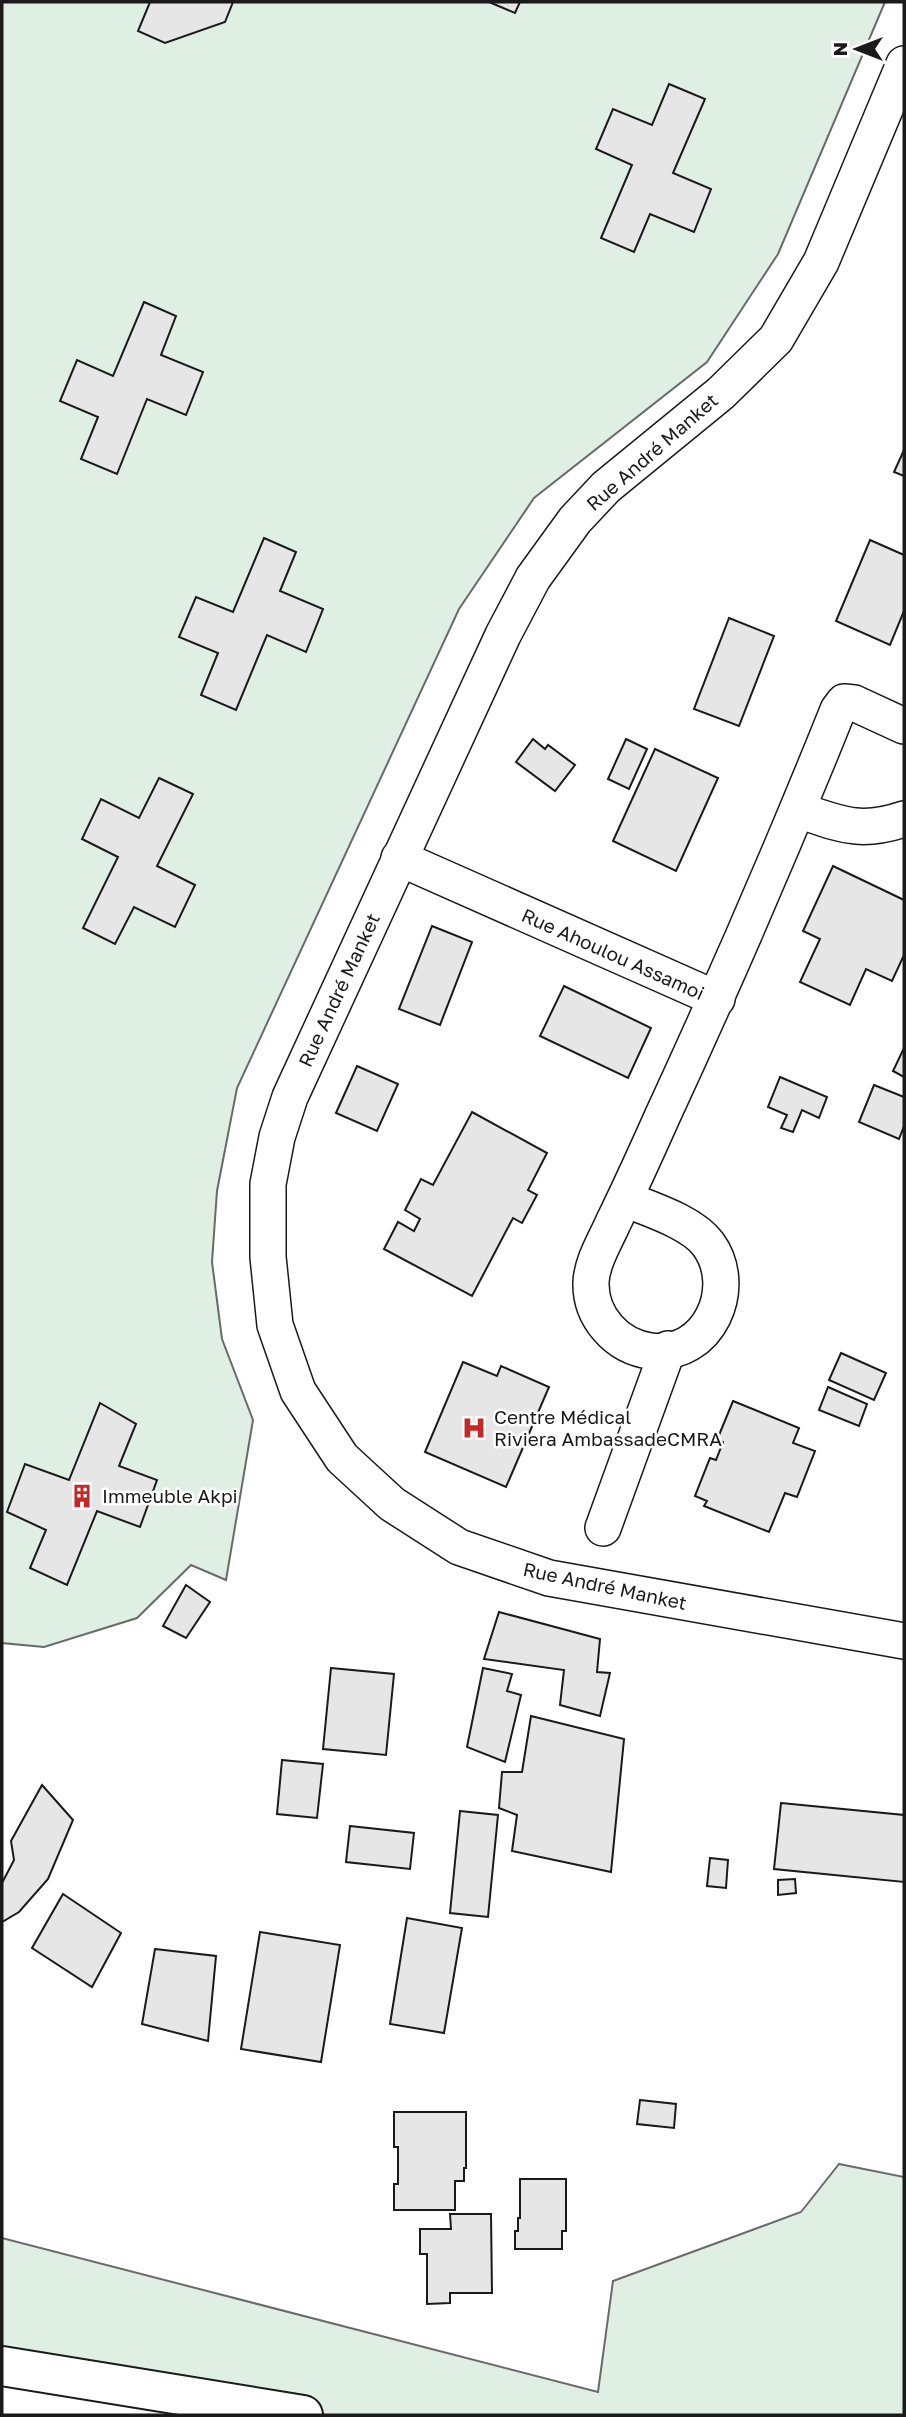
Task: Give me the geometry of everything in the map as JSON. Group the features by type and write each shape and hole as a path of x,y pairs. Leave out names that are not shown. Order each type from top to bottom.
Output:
{"highway":[{"path":"2,2366 303,2415"}],"street":[{"name":"Rue André Manket","path":"904,64 821,262 776,339 721,393 606,487 575,520 533,578 503,635 290,1097 277,1138 268,1184 268,1257 275,1325 298,1391 342,1458 392,1504 459,1547 549,1578 904,1641"},
{"name":"Rue Ahoulou Assamoi","path":"399,859 716,999 838,710 845,702 854,703 904,726"},
{"path":"798,810 844,826 869,828 904,819"},
{"path":"625,1199 686,1226 707,1242 719,1264 722,1290 716,1314 700,1335 678,1348 653,1351 628,1345 608,1329 594,1307 591,1281 598,1256 716,999"},
{"path":"603,1528 668,1349"}],"green space":[{"path":"2,2 885,2 778,254 707,362 534,498 459,609 237,1088 217,1191 212,1262 222,1339 253,1420 226,1580 191,1565 137,1618 44,1647 2,1643"},
{"path":"839,2164 904,2177 904,2415 239,2415 2,2377 2,2238 598,2392 613,2281 801,2212"}],"building":[{"path":"150,2 233,2 225,22 165,43 138,31"},
{"path":"489,2 520,2 515,13"},
{"path":"669,84 705,99 673,173 711,189 694,232 650,214 634,252 601,238 632,165 596,149 613,109 652,125"},
{"path":"144,302 176,316 161,355 203,372 186,415 147,399 117,474 81,459 98,417 60,401 77,360 113,376"},
{"path":"904,450 904,476 894,472"},
{"path":"264,538 296,552 280,591 323,609 306,652 267,635 236,710 201,695 218,653 179,637 196,597 233,612"},
{"path":"870,540 904,555 904,611 890,645 836,621"},
{"path":"729,618 774,636 739,726 694,709"},
{"path":"533,739 545,749 548,745 575,765 555,791 516,762"},
{"path":"626,739 647,749 629,789 608,779"},
{"path":"655,749 718,778 676,871 613,841"},
{"path":"159,778 193,794 157,866 195,885 175,927 134,907 115,944 83,928 118,857 82,839 101,799 139,818"},
{"path":"833,866 904,900 904,955 892,981 866,969 850,1005 800,982 820,939 803,931"},
{"path":"432,926 472,942 440,1025 399,1009"},
{"path":"564,986 651,1028 628,1078 540,1036"},
{"path":"904,1048 904,1077 893,1071"},
{"path":"357,1066 398,1084 377,1131 336,1113"},
{"path":"780,1077 827,1097 819,1118 802,1110 793,1132 781,1128 787,1115 768,1107"},
{"path":"874,1085 904,1097 904,1126 899,1139 859,1122"},
{"path":"472,1112 547,1153 528,1190 537,1195 522,1223 513,1218 472,1296 384,1249 398,1222 414,1231 420,1219 405,1210 421,1179 433,1185"},
{"path":"841,1353 886,1373 874,1400 829,1380"},
{"path":"463,1362 497,1376 501,1366 549,1387 506,1487 425,1452"},
{"path":"828,1387 867,1404 859,1426 819,1410"},
{"path":"733,1401 799,1428 793,1443 815,1451 797,1497 785,1493 769,1532 704,1506 707,1501 695,1496 710,1458 716,1460 723,1442 717,1440"},
{"name":"Immeuble Akpi","path":"100,1403 136,1424 119,1466 157,1480 140,1527 97,1511 67,1585 30,1568 46,1530 7,1512 25,1464 69,1480"},
{"path":"186,1585 210,1602 186,1638 163,1626"},
{"path":"499,1612 600,1639 597,1672 610,1673 600,1716 560,1705 564,1670 484,1659"},
{"path":"331,1668 394,1674 386,1755 323,1749"},
{"path":"483,1668 512,1674 507,1691 521,1695 505,1762 467,1747"},
{"path":"531,1716 624,1739 611,1872 512,1851 517,1815 499,1808 502,1772 522,1772"},
{"path":"282,1760 323,1764 317,1818 277,1814"},
{"path":"42,1785 73,1820 48,1879 19,1912 2,1922 2,1883 14,1860 11,1841"},
{"path":"781,1803 904,1815 904,1882 774,1869"},
{"path":"460,1811 498,1815 488,1917 450,1913"},
{"path":"350,1826 414,1833 410,1869 346,1862"},
{"path":"710,1858 728,1860 726,1888 707,1886"},
{"path":"795,1879 796,1893 778,1895 778,1880"},
{"path":"63,1894 121,1933 92,1987 32,1948"},
{"path":"407,1918 462,1928 444,2033 390,2024"},
{"path":"260,1932 340,1945 321,2062 241,2049"},
{"path":"155,1949 216,1956 208,2041 142,2024"},
{"path":"640,2100 676,2104 674,2128 637,2124"},
{"path":"394,2112 466,2112 466,2168 464,2181 455,2181 455,2210 394,2210 394,2184 398,2184 398,2147 394,2147"},
{"path":"520,2179 566,2179 566,2231 562,2231 562,2249 515,2249 515,2231 518,2231 520,2218"},
{"path":"450,2214 491,2214 492,2293 450,2293 450,2303 427,2304 427,2254 420,2254 420,2229 451,2229"}],"place":[{"name":"Centre Médical Riviera AmbassadeCMRA","path":"474,1428"},
{"name":"Immeuble Akpi","path":"82,1496"}]}
